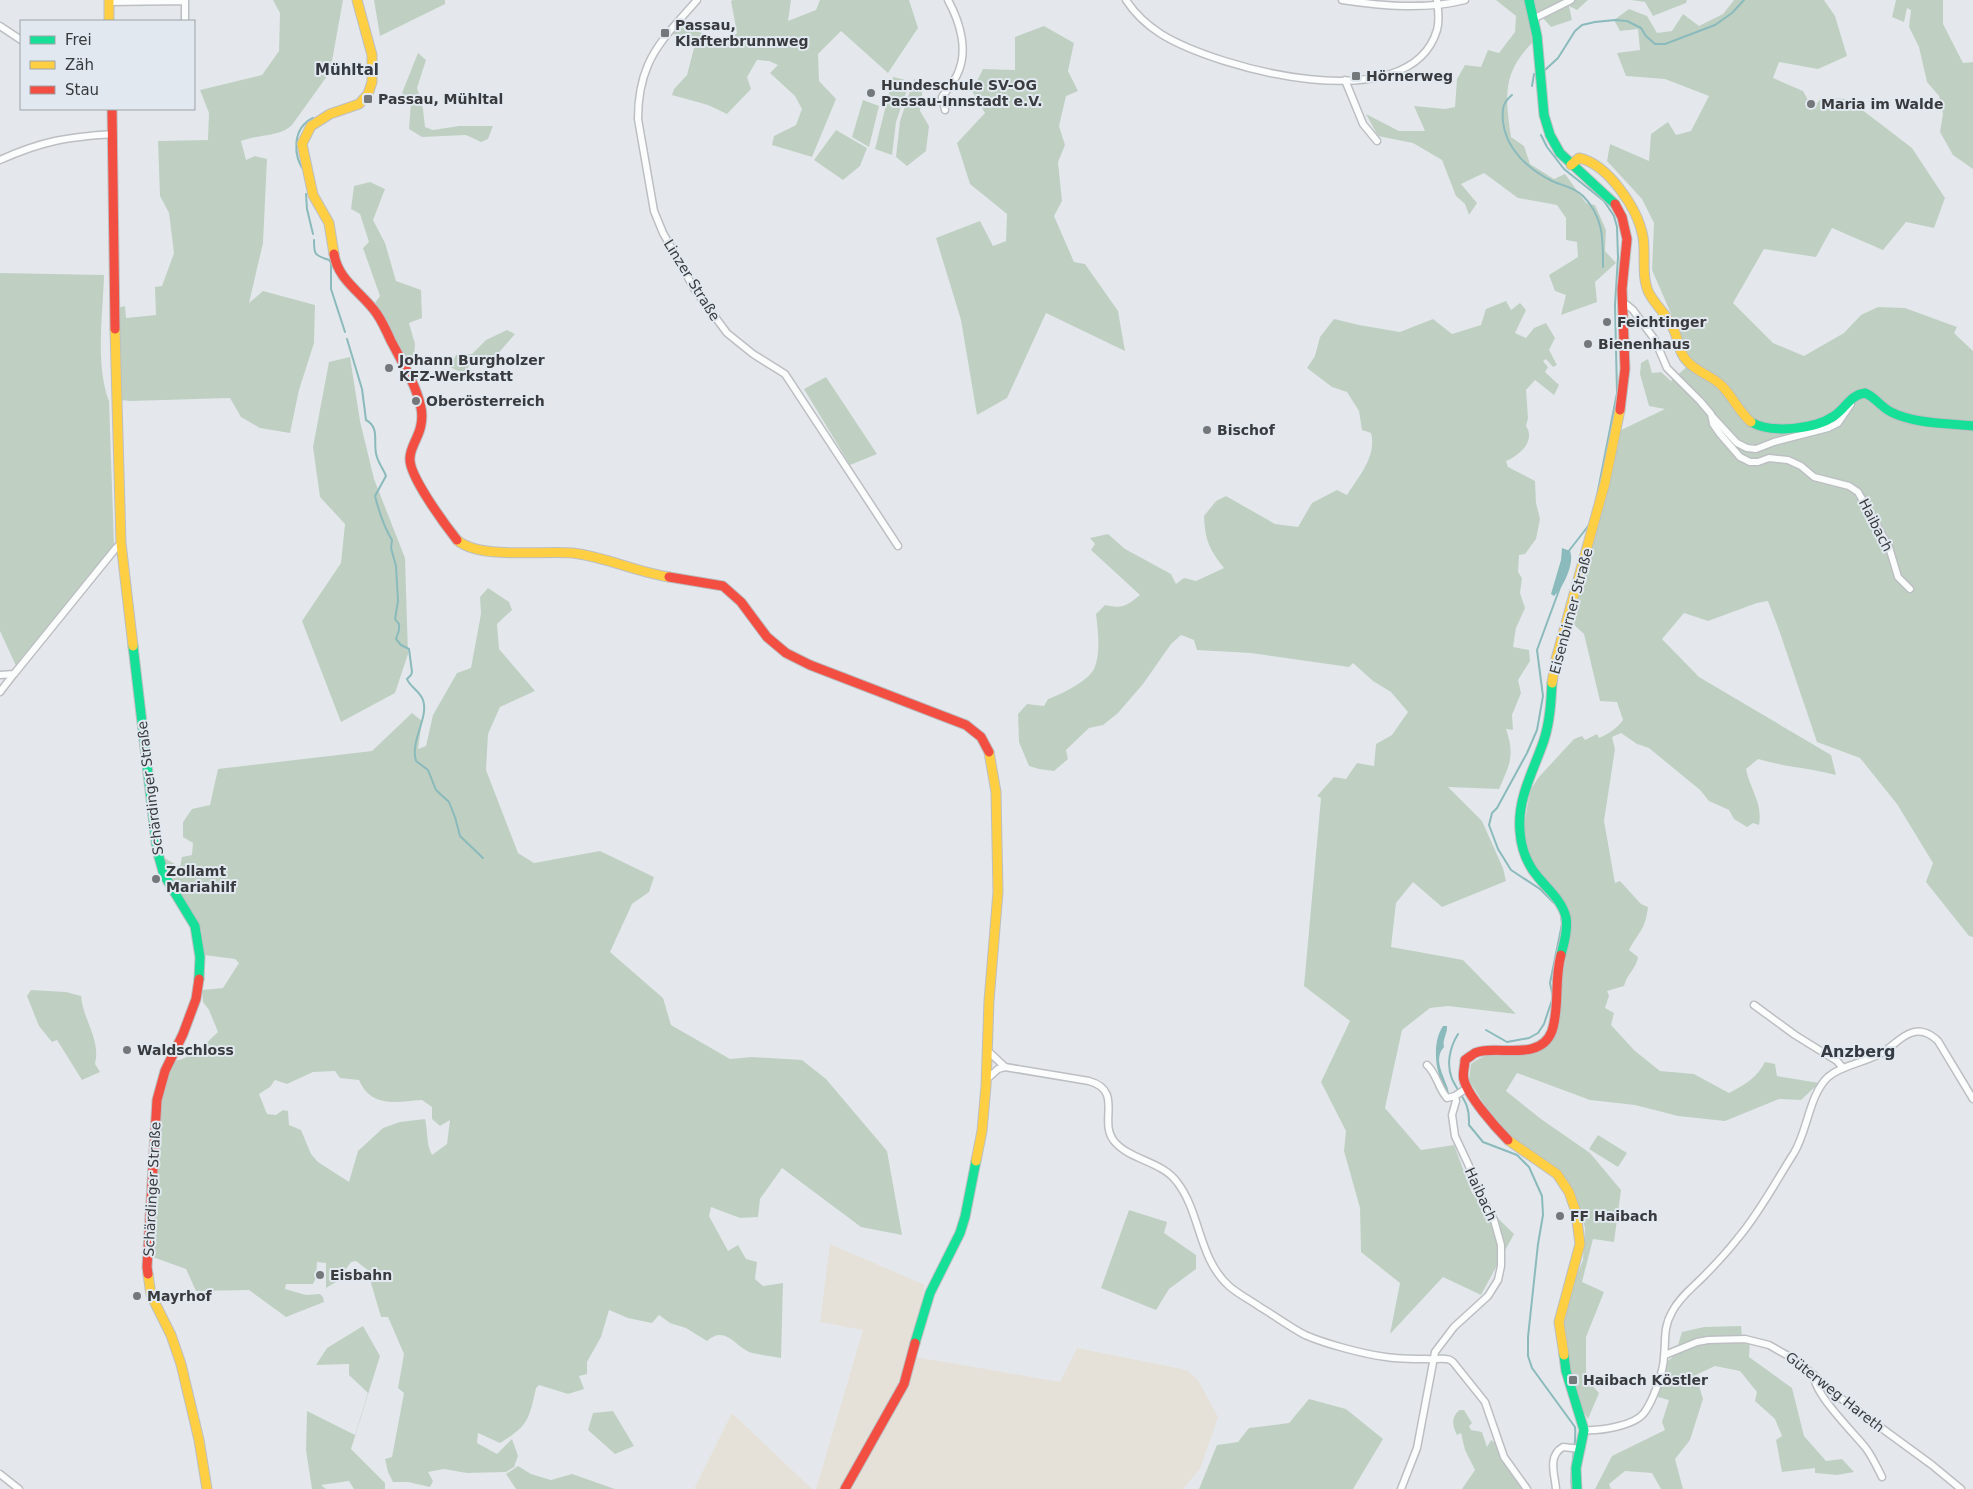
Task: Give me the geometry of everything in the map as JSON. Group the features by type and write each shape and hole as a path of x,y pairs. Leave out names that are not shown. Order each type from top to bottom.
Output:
{"main road":[{"path":"357,0 372,52 374,69 371,87 365,99 359,104 317,120 306,134 302,146 304,162 310,175 314,198 330,228 335,263 340,274 376,313 413,383 423,410 424,418 420,435 408,459 410,466 444,521 464,545 472,549 484,551 579,554 653,575 723,586 741,602 767,637 786,653 810,665 952,718 981,736 990,754 994,769 999,848 998,892 990,976 982,1130 969,1200 960,1233 930,1293 922,1315 904,1384 845,1489"},
{"name":"Eisenbirner Straße","path":"1460,1092 1463,1070 1471,1056 1485,1051 1521,1051 1541,1046 1550,1038 1556,1022 1557,980 1566,937 1565,916 1559,901 1528,864 1522,846 1520,813 1525,788 1548,728 1554,667 1592,533 1616,426 1626,370 1622,279 1627,243 1623,218 1608,195 1571,165 1558,150 1548,133 1539,75 1535,18 1529,0"},
{"path":"109,1 109,20"},
{"path":"112,110 113,134"},
{"name":"Schärdinger Straße","path":"113,134 115,344 121,543 157,850 164,875 195,926 200,957 199,989 183,1034 163,1076 157,1100 147,1267 151,1295 171,1336 181,1364 199,1440 207,1489"},
{"path":"1571,165 1579,158 1586,159 1608,174 1616,184 1640,224 1644,243 1648,291 1673,328 1684,358 1722,385 1747,420 1760,427 1776,429 1824,422 1836,416 1856,394 1865,393 1872,396 1890,412 1901,416 1973,426"},
{"path":"1460,1092 1506,1138 1556,1173 1575,1207 1580,1231 1580,1244 1559,1322 1566,1370 1584,1430 1576,1448 1577,1489"}],"street":[{"name":"Linzer Straße","path":"697,0 655,52 644,76 638,105 639,126 654,211 663,233 695,290 726,334 785,374 898,546"},
{"path":"945,110 942,98 958,74 964,46 956,14 948,0"},
{"path":"1126,0 1135,12 1152,28 1173,40 1211,57 1239,66 1280,75 1345,80 1390,75 1418,61 1431,46 1438,29 1437,2"},
{"path":"1342,0 1385,5 1465,0"},
{"path":"1535,18 1571,0"},
{"path":"109,1 185,1 185,20"},
{"path":"0,26 20,39"},
{"path":"1345,80 1363,124 1377,141"},
{"path":"0,160 47,142 75,136 113,134"},
{"name":"Haibach","path":"1622,304 1627,305 1633,310 1655,340 1666,368 1695,394 1711,414 1713,424 1736,453 1750,462 1758,462 1769,458 1788,460 1801,466 1814,477 1854,488 1862,497 1886,540 1898,577 1910,588"},
{"path":"1711,414 1737,443 1747,448 1756,449 1833,426 1846,414 1851,404 1848,401"},
{"path":"0,692 121,543"},
{"path":"0,675 13,675"},
{"path":"1754,1005 1795,1035 1837,1061 1843,1068"},
{"path":"1584,1430 1605,1430 1641,1416 1654,1395 1665,1355 1663,1346 1665,1331 1673,1310 1728,1250 1758,1212 1802,1140 1818,1091 1828,1078 1843,1068 1876,1056 1911,1032 1922,1032 1932,1035 1938,1041 1973,1099"},
{"path":"987,1050 1006,1067"},
{"path":"1427,1065 1434,1072 1447,1098 1460,1092"},
{"path":"986,1080 998,1069 1006,1067 1089,1081 1100,1085 1108,1098 1109,1129 1114,1141 1124,1150 1151,1162 1176,1179 1189,1204 1210,1261 1222,1279 1236,1292 1307,1336 1385,1357 1450,1360 1486,1402 1504,1458 1527,1489"},
{"name":"Haibach","path":"1401,1489 1411,1468 1417,1448 1432,1360 1437,1347 1448,1333 1484,1301 1492,1291 1498,1280 1502,1258 1501,1244 1494,1220 1474,1186 1469,1166 1455,1136 1452,1115 1460,1092"},
{"name":"Güterweg Hareth","path":"1665,1355 1697,1342 1721,1338 1761,1342 1780,1350 1799,1362 1835,1394 1932,1465 1960,1489"},
{"path":"1814,1375 1814,1382 1821,1393 1869,1452 1882,1477"},
{"path":"1556,1489 1554,1458 1560,1448 1576,1448"},
{"path":"0,1474 19,1489"}],"shaded area":[{"path":"830,1244 925,1285 913,1349 916,1357 1060,1382 1077,1348 1187,1370 1198,1380 1218,1417 1200,1469 1183,1489 816,1489 863,1330 820,1322"},
{"path":"732,1413 812,1489 694,1489"}],"green space":[{"path":"273,0 343,0 330,72 292,125 282,132 241,141 246,160 255,156 267,159 263,243 249,303 263,291 315,305 314,343 299,390 290,433 260,428 241,417 230,398 121,400 118,308 125,306 126,318 156,315 155,287 162,286 174,253 169,213 160,196 158,141 208,140 209,113 200,90 262,75 279,51 280,13"},
{"path":"374,0 445,0 445,4 380,36"},
{"path":"791,0 788,21 816,10 820,0 909,0 918,28 888,73 841,31 818,54 819,81 836,99 812,157 772,145 774,136 796,125 802,109 795,96 770,73 778,65 769,61 757,60 747,77 751,89 727,114 708,105 672,95 674,89 687,75 694,48 687,36 672,34 681,23 724,44 737,33 731,1"},
{"path":"1496,0 1588,0 1577,10 1569,6 1572,20 1551,27 1542,17 1532,16 1534,41 1516,63 1508,85 1507,97 1511,137 1524,146 1530,164 1554,179 1565,174 1586,203 1595,205 1606,230 1605,251 1616,263 1595,282 1597,302 1561,315 1566,295 1555,291 1549,275 1578,257 1577,242 1566,240 1566,218 1557,205 1518,198 1484,173 1461,184 1477,203 1469,215 1465,204 1456,196 1442,160 1413,143 1378,136 1366,114 1399,131 1425,131 1414,106 1445,109 1455,107 1457,79 1465,65 1481,67 1488,50 1499,53 1515,32 1516,16"},
{"path":"1631,0 1687,0 1686,3 1653,16 1645,2"},
{"path":"1734,0 1824,0 1835,16 1847,56 1818,69 1779,62 1773,78 1803,91 1813,109 1821,98 1848,99 1912,148 1945,198 1934,228 1906,222 1883,250 1832,228 1816,257 1764,249 1733,303 1773,343 1804,356 1844,333 1861,315 1878,307 1905,308 1957,327 1954,333 1973,351 1973,937 1969,936 1926,882 1933,863 1897,804 1860,758 1817,742 1768,601 1757,603 1708,621 1684,613 1662,639 1699,677 1831,755 1836,775 1758,759 1746,769 1758,803 1759,825 1753,823 1747,827 1734,819 1729,810 1709,801 1700,790 1649,748 1637,744 1621,733 1612,737 1615,749 1604,821 1615,883 1620,881 1641,904 1648,907 1643,926 1629,950 1638,957 1635,965 1624,986 1607,991 1609,996 1605,1008 1614,1013 1611,1025 1635,1051 1660,1071 1694,1074 1729,1093 1754,1077 1765,1062 1775,1064 1777,1076 1819,1083 1801,1100 1779,1099 1725,1121 1678,1116 1635,1105 1590,1100 1517,1073 1506,1091 1541,1119 1590,1153 1621,1190 1614,1242 1593,1239 1582,1282 1604,1292 1586,1337 1586,1379 1599,1393 1588,1419 1578,1403 1569,1376 1561,1321 1566,1302 1583,1260 1585,1228 1579,1208 1563,1174 1512,1140 1492,1117 1469,1080 1471,1064 1477,1060 1491,1055 1506,1056 1532,1051 1550,1043 1557,1025 1558,987 1569,921 1531,862 1523,832 1530,791 1538,778 1574,739 1582,736 1585,740 1597,734 1599,738 1618,726 1623,720 1617,702 1600,701 1584,634 1570,621 1619,431 1665,409 1649,406 1640,374 1641,363 1648,359 1652,373 1661,372 1671,381 1692,362 1652,270 1654,223 1642,199 1607,161 1610,144 1649,161 1651,134 1668,122 1676,135 1691,131 1709,96 1665,79 1626,76 1617,53 1640,50 1638,29 1620,31 1614,20 1629,9 1647,16 1657,33 1672,31 1683,14 1699,26 1723,14"},
{"path":"1896,0 1943,0 1943,24 1963,63 1973,62 1973,169 1953,155 1940,132 1943,114 1939,96 1927,82 1919,47 1909,27 1911,10 1907,8 1904,22 1892,17"},
{"path":"1044,26 1074,43 1068,71 1078,91 1066,96 1059,126 1065,145 1058,162 1062,201 1054,216 1074,262 1085,264 1118,311 1125,351 1046,313 1007,398 977,415 961,320 936,238 980,221 993,246 1006,241 1007,214 970,184 957,143 985,113 972,91 983,69 1015,70 1015,37"},
{"path":"418,53 426,60 417,88 423,109 425,127 433,130 459,126 493,126 488,139 481,142 466,135 422,137 409,129 411,102 402,93"},
{"path":"893,77 910,81 896,122 892,155 875,149"},
{"path":"914,79 923,86 920,111 929,126 926,151 907,166 896,157 900,121"},
{"path":"863,100 879,106 869,147 852,137"},
{"path":"836,130 867,148 860,166 843,180 814,160"},
{"path":"370,182 385,189 373,220 385,243 396,281 421,290 422,318 409,323 415,344 414,359 410,364 375,303 380,296 363,248 369,242 360,214 351,209 354,186"},
{"path":"0,273 104,275 101,355 102,371 109,401 114,544 17,668 0,631"},
{"path":"1506,301 1511,310 1520,303 1526,310 1515,333 1526,338 1534,328 1546,323 1555,338 1549,350 1557,365 1553,367 1546,359 1543,361 1548,367 1545,372 1559,385 1554,395 1535,380 1526,390 1528,442 1521,451 1506,461 1508,467 1535,481 1536,503 1540,519 1536,539 1525,554 1519,555 1518,572 1522,578 1520,593 1525,608 1516,628 1513,647 1529,650 1530,661 1518,680 1521,693 1512,715 1513,730 1506,729 1511,753 1506,773 1499,789 1448,787 1482,821 1503,868 1506,881 1442,907 1413,882 1396,903 1391,947 1463,960 1516,1014 1448,1006 1430,1008 1402,1030 1385,1108 1421,1150 1454,1145 1472,1193 1514,1234 1481,1295 1443,1277 1390,1334 1400,1283 1361,1252 1360,1208 1344,1151 1346,1131 1321,1082 1350,1021 1304,986 1321,798 1317,796 1334,777 1346,779 1357,763 1374,766 1376,744 1392,735 1408,712 1391,692 1373,681 1353,663 1349,667 1251,653 1197,650 1194,640 1181,635 1171,644 1143,684 1118,713 1103,725 1089,728 1066,750 1068,759 1054,771 1029,766 1019,742 1018,714 1027,704 1044,706 1048,699 1073,687 1091,674 1096,663 1098,649 1096,614 1105,605 1124,606 1140,595 1091,550 1095,544 1090,538 1108,534 1125,549 1171,574 1176,584 1184,578 1196,581 1224,568 1209,544 1204,516 1216,501 1226,496 1275,524 1298,527 1312,503 1337,490 1347,495 1366,466 1371,450 1371,433 1362,430 1359,411 1347,392 1332,387 1307,368 1315,356 1320,337 1334,319 1400,332 1433,319 1452,334 1481,325 1486,309"},
{"path":"507,330 515,334 495,357 483,362 477,359 462,373 450,367 456,355 472,354 486,340"},
{"path":"350,357 360,421 374,479 405,558 408,654 395,693 341,722 302,621 341,563 345,524 320,497 313,447 329,362"},
{"path":"826,377 877,454 850,465 804,389"},
{"path":"488,588 509,602 512,610 497,624 499,649 535,691 500,707 488,734 486,770 518,853 534,863 600,851 654,877 649,892 632,904 610,952 663,998 671,1025 730,1059 752,1057 802,1060 826,1079 887,1151 902,1235 861,1227 782,1168 760,1199 758,1217 740,1218 711,1207 709,1216 728,1251 738,1245 746,1259 757,1262 755,1279 763,1286 783,1283 781,1358 749,1352 724,1336 719,1335 707,1341 686,1328 670,1323 659,1315 652,1323 628,1318 609,1310 601,1337 587,1362 587,1374 579,1376 584,1389 568,1394 539,1385 536,1388 529,1415 522,1427 516,1432 500,1443 478,1433 477,1443 497,1454 512,1439 518,1456 514,1467 506,1472 467,1473 444,1469 428,1472 433,1481 430,1487 408,1482 393,1482 388,1472 385,1459 392,1457 404,1393 398,1388 404,1354 388,1317 381,1317 371,1283 373,1274 356,1261 351,1262 336,1282 326,1288 326,1263 317,1262 316,1278 313,1284 286,1284 285,1289 306,1295 320,1294 324,1302 286,1317 249,1290 196,1291 186,1269 150,1256 162,1084 175,1061 188,1057 218,1032 209,1010 203,1002 202,990 223,988 239,963 235,959 204,955 201,928 181,896 161,856 180,867 182,857 192,855 193,843 183,837 183,822 192,809 210,805 218,769 372,751 412,713 422,721 418,749 426,746 433,715 457,673 471,668 481,614 480,597","holes":["335,1071 340,1078 359,1080 364,1089 377,1099 394,1102 422,1100 432,1107 432,1119 440,1126 450,1120 447,1144 432,1155 425,1119 400,1122 383,1128 358,1151 349,1182 318,1162 311,1154 301,1130 289,1125 288,1111 283,1110 276,1115 267,1114 259,1094 270,1087 275,1080 287,1084 313,1072"]},
{"path":"31,990 66,992 81,996 82,1005 96,1046 95,1064 100,1072 82,1080 57,1040 52,1042 39,1026 27,996"},
{"path":"1598,1135 1627,1153 1618,1167 1589,1149"},
{"path":"1129,1210 1167,1222 1164,1233 1196,1255 1196,1269 1169,1289 1156,1310 1101,1288"},
{"path":"363,1326 380,1356 351,1449 385,1483 385,1489 354,1489 349,1481 321,1485 326,1489 312,1489 306,1450 307,1411 355,1435 368,1393 349,1375 349,1364 316,1365 327,1348"},
{"path":"1741,1326 1742,1338 1750,1340 1749,1357 1792,1388 1804,1436 1826,1461 1842,1459 1854,1472 1837,1475 1815,1473 1815,1468 1782,1472 1776,1440 1782,1436 1775,1419 1755,1401 1757,1392 1740,1371 1715,1366 1696,1375 1703,1399 1690,1440 1675,1459 1683,1489 1661,1489 1652,1473 1625,1471 1609,1484 1611,1489 1595,1489 1612,1456 1665,1430 1662,1422 1669,1400 1654,1396 1664,1364 1675,1355 1682,1332 1704,1327"},
{"path":"1309,1399 1346,1409 1383,1439 1353,1489 1199,1489 1217,1445 1238,1442 1249,1428 1289,1423"},
{"path":"1460,1410 1464,1410 1472,1423 1469,1426 1471,1430 1482,1432 1487,1447 1491,1440 1499,1446 1528,1489 1462,1489 1475,1470 1465,1450 1461,1433 1457,1435 1454,1428 1453,1421 1455,1415"},
{"path":"613,1411 634,1446 615,1454 588,1430 593,1413"},
{"path":"518,1466 531,1474 551,1480 572,1474 615,1489 516,1489 506,1474"}],"water":[{"path":"1562,548 1570,551 1570,568 1554,596 1551,594 1561,560"},
{"path":"1443,1026 1447,1026 1447,1029 1444,1047 1439,1058 1441,1071 1449,1094 1440,1079 1436,1060 1437,1042"}],"waterway":[{"name":"Haibach","path":"1545,70 1558,58 1575,31 1582,25 1615,20 1627,21 1641,28 1646,36 1655,44 1665,44 1715,25 1732,13 1744,0"},
{"name":"Haibach","path":"1532,86 1534,74"},
{"name":"Haibach","path":"1512,95 1504,104 1503,122 1505,132 1513,149 1535,171 1552,181 1576,191 1590,204 1601,229 1603,267"},
{"path":"306,173 298,159 296,143 301,129 313,118"},
{"path":"1541,135 1547,147 1564,169 1604,201 1614,216 1617,227 1618,257 1615,305 1617,393 1595,506"},
{"path":"306,194 307,209 313,234"},
{"path":"314,240 316,254 329,260 331,263 331,289 345,332"},
{"path":"347,339 362,389 366,420 371,423 375,432 377,457 386,476 375,496 382,519 392,540 391,548 396,566 398,601 395,619 399,624 396,639 401,645 409,649 412,672 407,679 423,700 424,714 415,745 416,761 428,770 436,790 449,802 460,836 483,858"},
{"path":"1568,552 1589,525"},
{"path":"1554,903 1540,889 1511,870 1498,849 1489,825 1492,813 1497,808 1527,753 1537,730 1543,696 1537,650 1562,582"},
{"path":"1486,1030 1507,1042 1529,1038 1538,1033 1544,1024 1553,997 1550,983 1562,924 1561,915"},
{"path":"1458,1034 1451,1050 1449,1067 1452,1079 1468,1110 1469,1125 1483,1142 1517,1155 1529,1167 1542,1196 1543,1215 1528,1337 1528,1356 1532,1368 1575,1427 1571,1473 1572,1489"}],"traffic: fast":[{"path":"1529,0 1537,36 1544,115 1550,135 1560,153 1615,204"},
{"path":"1751,422 1770,428 1805,427 1834,416 1856,396 1865,393 1887,410 1900,416 1921,421 1973,426"},
{"path":"133,646 157,850 164,875 195,926 200,957 199,979"},
{"path":"1552,683 1548,726 1527,784 1521,807 1520,831 1523,850 1528,861 1534,872 1558,900 1566,917 1566,932 1561,955"},
{"path":"915,1343 930,1293 960,1233 976,1161"},
{"path":"1564,1355 1566,1371 1584,1430 1576,1468 1577,1489"}],"traffic: slow":[{"path":"109,0 109,20"},
{"path":"334,254 329,223 313,195 302,144 311,126 330,114 359,104 368,94 372,82 372,55 357,0"},
{"path":"1571,165 1579,158 1590,162 1601,169 1620,189 1640,226 1644,244 1644,273 1649,293 1671,323 1682,354 1692,366 1722,386 1751,422"},
{"path":"115,329 121,543 133,646"},
{"path":"1552,683 1556,659 1605,483 1620,410"},
{"path":"457,540 467,546 496,552 560,552 585,555 669,577"},
{"path":"976,1161 982,1131 986,1086 989,1001 998,892 996,792 989,752"},
{"path":"1508,1140 1557,1174 1569,1192 1576,1212 1580,1244 1559,1322 1564,1355"},
{"path":"148,1274 151,1295 171,1335 181,1364 199,1440 207,1489"}],"traffic: jam":[{"path":"112,110 115,329"},
{"path":"1615,204 1622,217 1627,239 1622,289 1625,369 1620,410"},
{"path":"334,254 340,272 379,317 414,386 419,398 422,417 420,430 411,453 411,466 421,488 457,540"},
{"path":"669,577 723,586 741,602 767,637 786,653 810,665 966,725 981,737 989,752"},
{"path":"1508,1140 1483,1111 1467,1087 1463,1075 1465,1060 1475,1053 1484,1051 1528,1050 1538,1047 1546,1041 1552,1031 1554,1022 1561,955"},
{"path":"148,1274 157,1100 165,1071 183,1034 196,999 199,979"},
{"path":"845,1489 904,1384 915,1343"}],"place":[{"name":"Passau, Klafterbrunnweg","path":"665,33"},
{"name":"Hörnerweg","path":"1356,76"},
{"name":"Hundeschule SV-OG Passau-Innstadt e.V.","path":"871,93"},
{"name":"Passau, Mühltal","path":"368,99"},
{"name":"Maria im Walde","path":"1811,104"},
{"name":"Feichtinger","path":"1607,322"},
{"name":"Bienenhaus","path":"1588,344"},
{"name":"Johann Burgholzer KFZ-Werkstatt","path":"389,368"},
{"name":"Oberösterreich","path":"416,401"},
{"name":"Bischof","path":"1207,430"},
{"name":"Zollamt Mariahilf","path":"156,879"},
{"name":"Waldschloss","path":"127,1050"},
{"name":"FF Haibach","path":"1560,1216"},
{"name":"Eisbahn","path":"320,1275"},
{"name":"Mayrhof","path":"137,1296"},
{"name":"Haibach Köstler","path":"1573,1380"}],"district":[{"name":"Mühltal","path":"347,70"},
{"name":"Anzberg","path":"1858,1051"}]}
